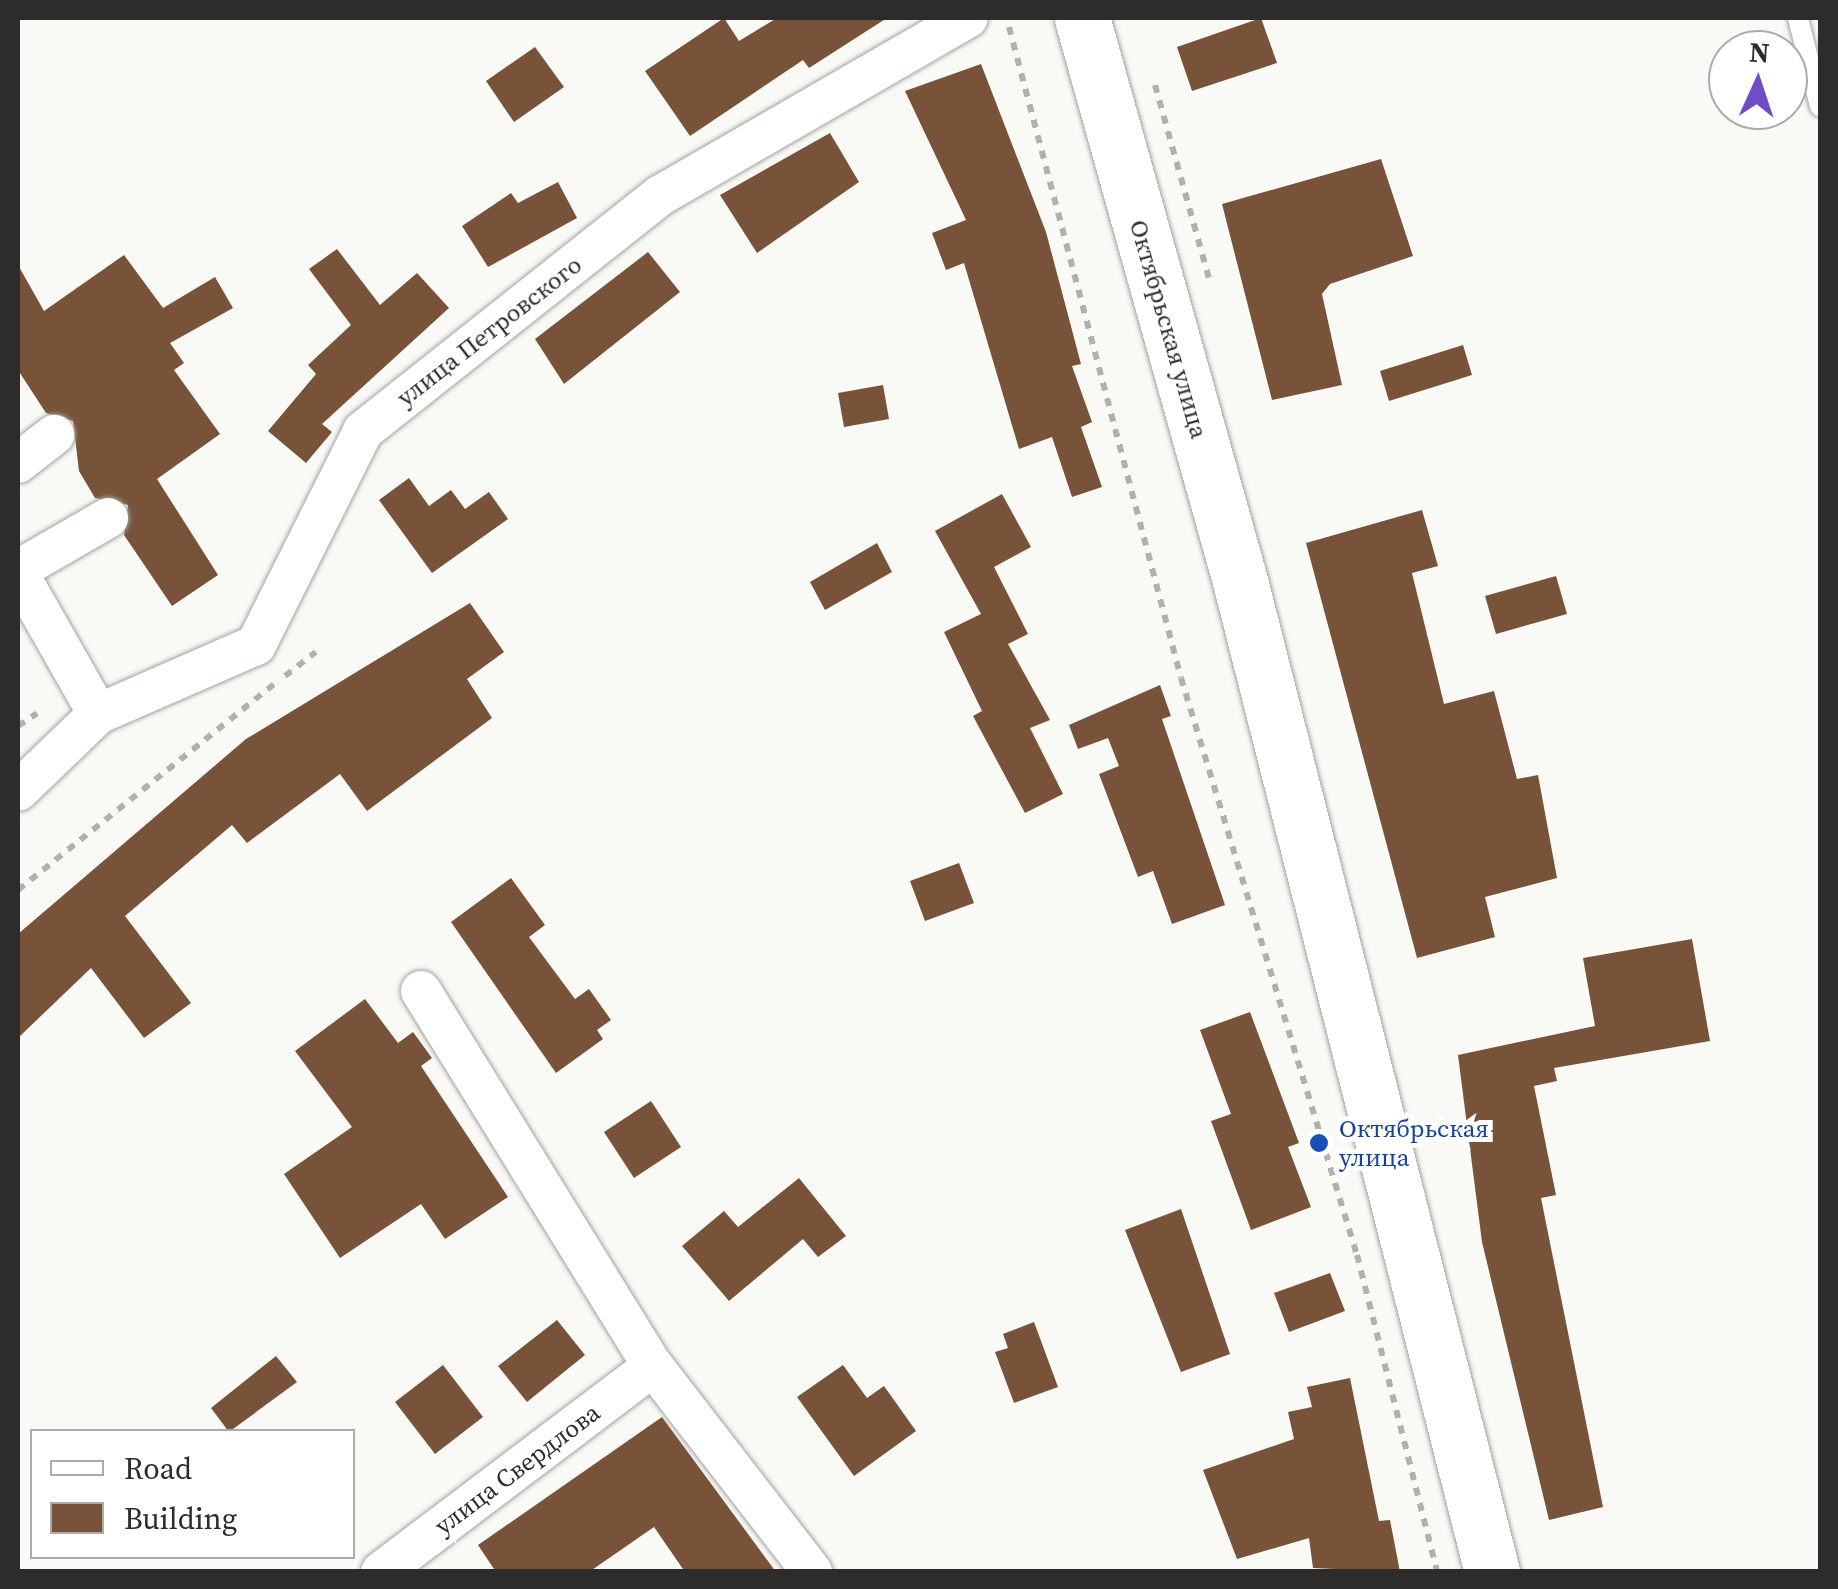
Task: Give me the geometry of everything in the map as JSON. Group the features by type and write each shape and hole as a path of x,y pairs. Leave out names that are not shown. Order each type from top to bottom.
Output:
{"main road":[{"name":"Октябрьская улица","path":"1082,18 1240,581 1492,1572"}],"street":[{"name":"улица Петровского","path":"18,791 98,714 256,645 363,432 661,195 968,18"},
{"path":"18,464 54,435"},
{"path":"98,714 18,572 108,518"},
{"path":"421,991 654,1366 812,1572"},
{"name":"улица Свердлова","path":"381,1572 654,1366"}],"lane":[{"path":"1798,18 1820,106"}],"path":[{"path":"1006,18 1182,678 1357,1255 1436,1572"},
{"path":"18,890 316,652"}],"building":[{"path":"724,18 739,41 777,18 887,18 809,68 803,60 690,136 645,71"},
{"path":"1261,18 1277,63 1192,91 1177,47"},
{"path":"535,47 564,87 514,122 486,81"},
{"path":"981,64 1046,232 1081,364 1072,366 1092,422 1081,427 1102,487 1072,497 1052,437 1019,449 964,263 946,270 932,233 966,220 905,91"},
{"path":"830,133 859,182 757,253 720,195"},
{"path":"1381,159 1413,256 1330,284 1322,294 1342,385 1272,400 1222,204"},
{"path":"558,182 577,218 488,267 462,226 511,193 518,203"},
{"path":"337,249 380,305 417,273 449,308 322,424 332,432 306,463 268,431 316,374 308,365 351,325 309,269"},
{"path":"648,252 680,292 564,384 535,339"},
{"path":"124,255 163,308 215,277 233,308 170,343 184,363 174,370 220,434 157,479 218,575 172,606 124,535 128,505 95,498 79,471 73,421 46,413 18,370 18,265 44,311"},
{"path":"1463,345 1472,375 1389,401 1380,371"},
{"path":"883,385 889,419 844,427 838,393"},
{"path":"409,478 429,506 451,490 465,509 489,492 508,519 432,573 379,500"},
{"path":"1002,494 1031,547 994,567 1028,634 1008,644 1050,720 1030,728 1063,794 1025,813 973,716 982,711 944,632 981,614 935,531"},
{"path":"1422,510 1438,566 1412,573 1444,704 1494,691 1517,779 1538,775 1557,878 1485,897 1495,937 1417,958 1306,543"},
{"path":"877,543 892,572 825,610 810,582"},
{"path":"1556,576 1567,614 1496,634 1485,596"},
{"path":"470,603 504,652 467,679 492,718 367,811 340,774 247,843 232,825 125,916 191,1003 144,1038 91,968 18,1038 18,934 246,739"},
{"path":"1160,685 1171,716 1162,719 1225,905 1172,924 1153,871 1138,877 1099,774 1119,766 1108,738 1078,749 1069,725"},
{"path":"959,863 974,903 925,921 910,881"},
{"path":"511,878 545,925 529,937 575,999 589,989 611,1020 597,1030 603,1039 556,1073 451,922"},
{"path":"1692,939 1710,1041 1554,1068 1557,1081 1534,1086 1556,1195 1541,1198 1603,1507 1549,1520 1482,1242 1458,1055 1595,1026 1583,958"},
{"path":"365,999 398,1043 413,1032 432,1058 421,1066 508,1197 445,1239 421,1204 340,1258 284,1174 352,1127 295,1051"},
{"path":"1250,1012 1299,1143 1288,1147 1311,1207 1251,1230 1211,1121 1231,1114 1200,1030"},
{"path":"651,1101 681,1147 634,1178 604,1132"},
{"path":"799,1178 846,1236 818,1257 803,1239 729,1301 682,1246 724,1211 738,1227"},
{"path":"1181,1209 1230,1354 1181,1372 1125,1230"},
{"path":"1330,1273 1345,1311 1289,1332 1274,1293"},
{"path":"557,1320 585,1355 527,1402 498,1366"},
{"path":"1034,1322 1058,1387 1014,1403 995,1352 1008,1348 1003,1334"},
{"path":"276,1356 297,1382 233,1429 227,1429 211,1408"},
{"path":"443,1365 483,1417 435,1454 395,1402"},
{"path":"843,1365 867,1398 884,1386 916,1431 854,1476 797,1397"},
{"path":"1350,1378 1379,1521 1390,1520 1400,1572 1313,1568 1309,1538 1237,1559 1203,1470 1294,1439 1288,1412 1312,1407 1307,1387"},
{"path":"662,1417 776,1572 685,1572 654,1527 589,1572 496,1572 478,1545"}],"place":[{"name":"Октябрьская улица","path":"1319,1143"}]}
